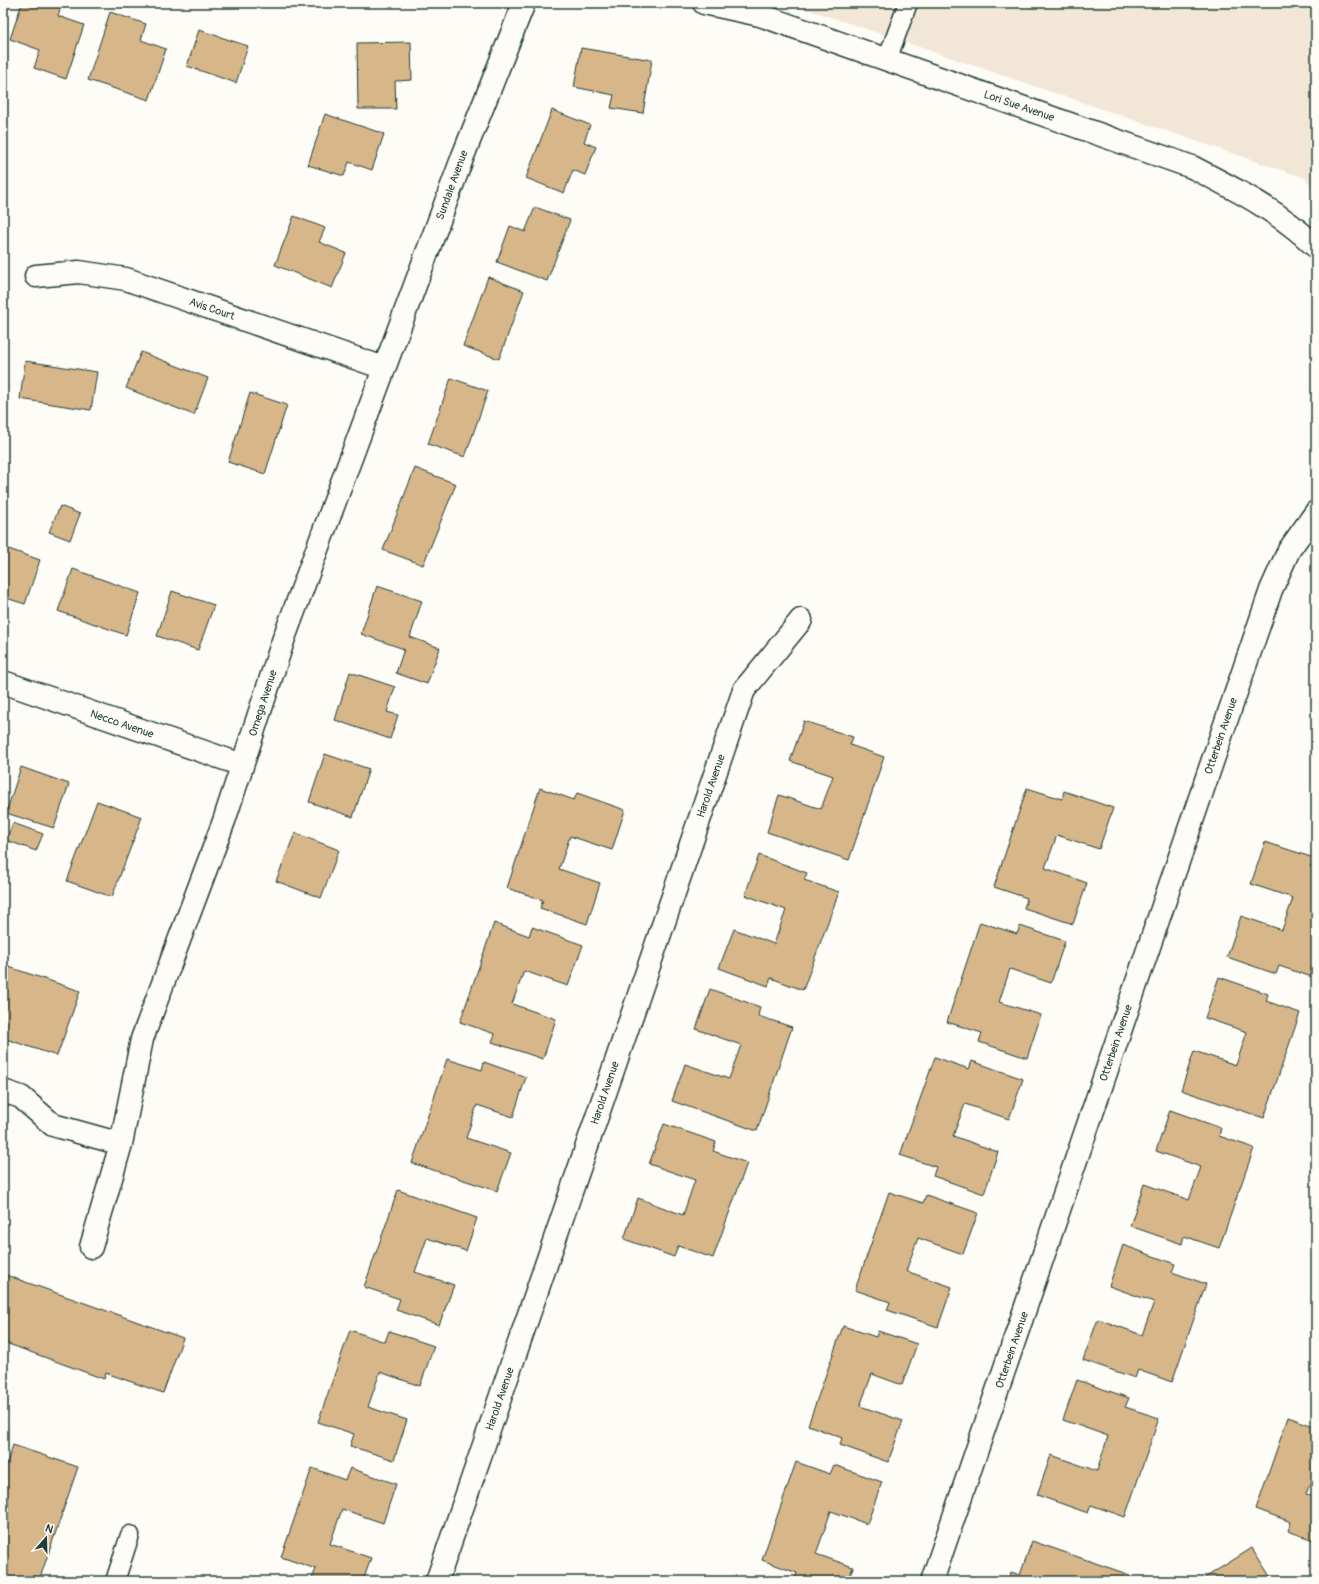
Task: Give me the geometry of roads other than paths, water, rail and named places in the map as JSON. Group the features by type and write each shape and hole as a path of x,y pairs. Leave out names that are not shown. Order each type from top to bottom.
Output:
{"street":[{"name":"Sundale Avenue","path":"384,368 460,163 524,3"},
{"name":"Lori Sue Avenue","path":"704,3 760,15 1192,167 1242,193 1288,223 1316,247"},
{"name":"Avis Court","path":"36,276 79,272 126,279 384,368"},
{"name":"Omega Avenue","path":"91,1247 121,1144 142,1039 224,821 284,638 384,368"},
{"name":"Otterbein Avenue","path":"932,1581 1271,590 1289,550 1316,512"},
{"name":"Harold Avenue","path":"437,1581 744,690 801,620"},
{"name":"Necco Avenue","path":"3,682 242,765"},
{"path":"3,1091 21,1098 53,1125 121,1144"}],"lane":[{"path":"887,60 908,3"},
{"path":"115,1581 130,1535"}]}
